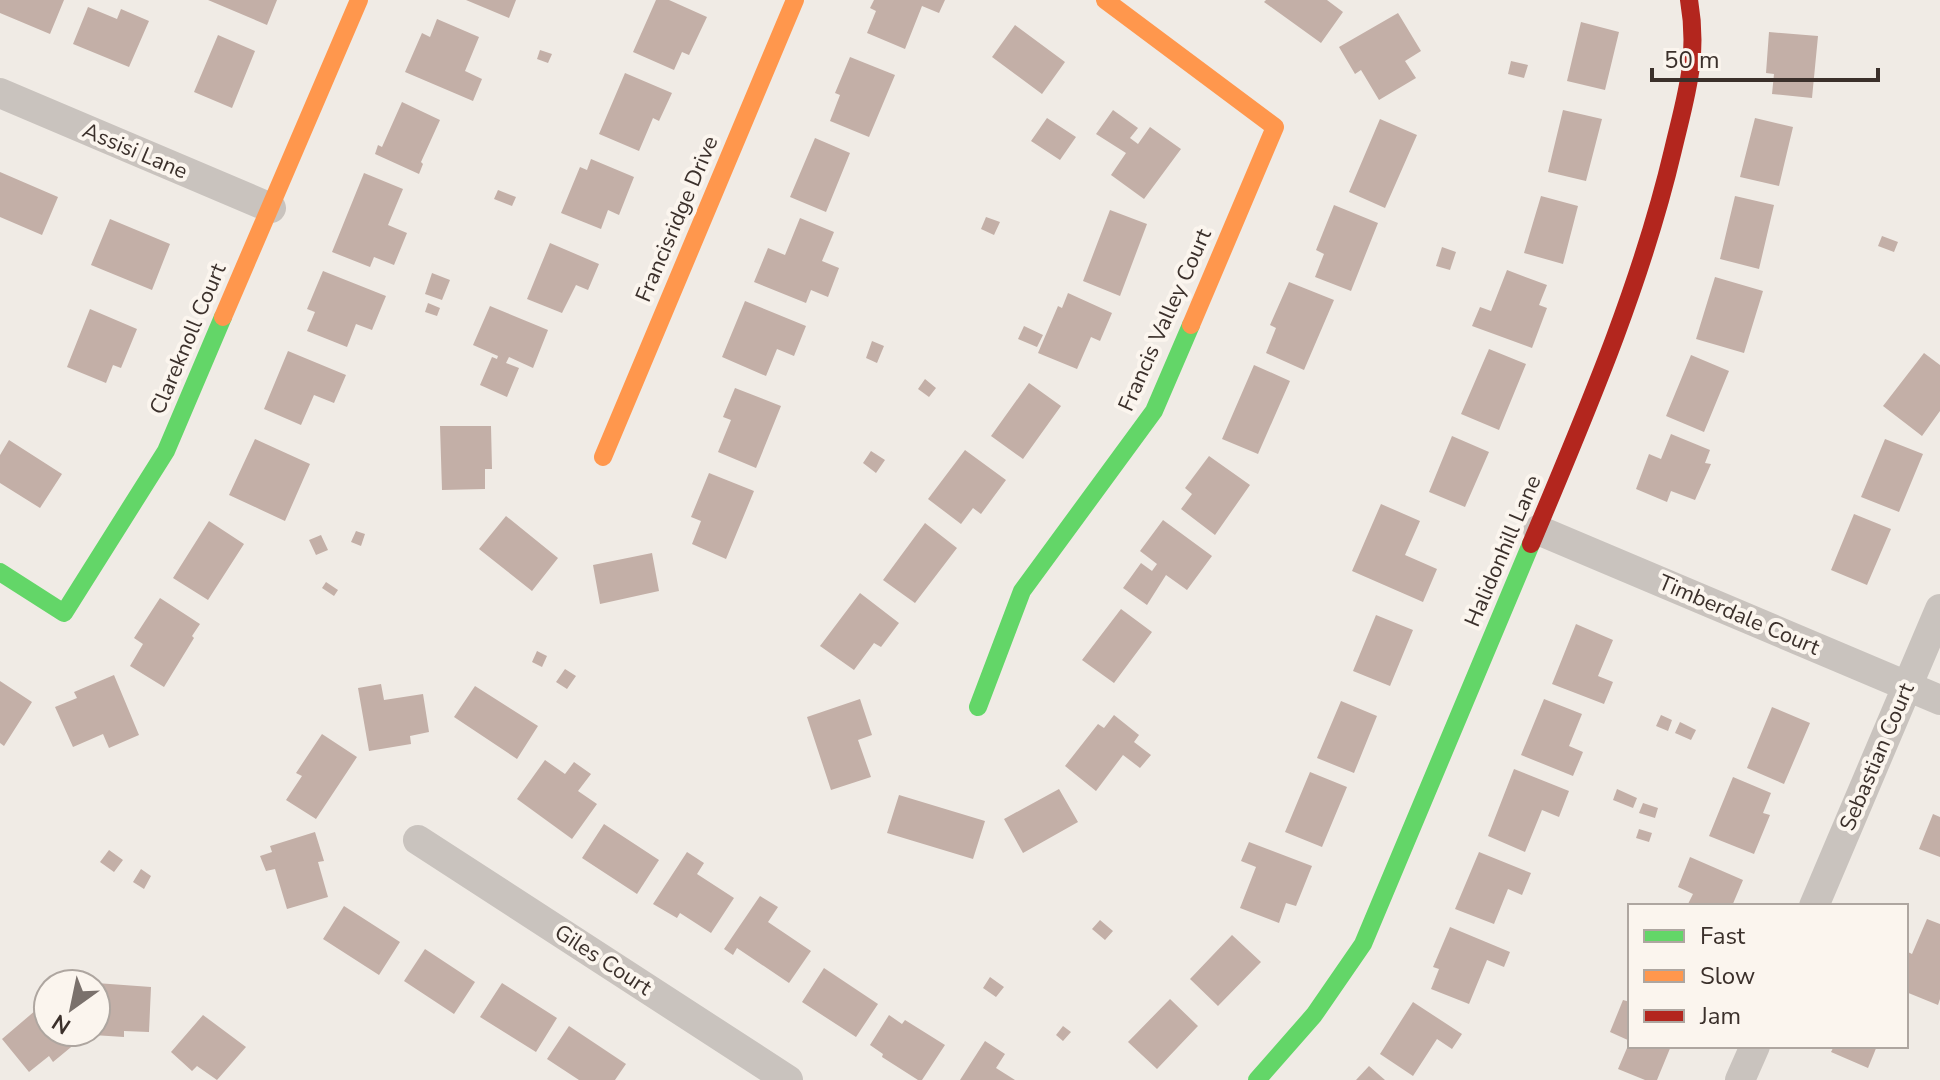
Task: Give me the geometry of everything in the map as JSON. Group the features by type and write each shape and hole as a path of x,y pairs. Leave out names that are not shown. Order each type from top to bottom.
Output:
{"street":[{"name":"Clareknoll Court","path":"0,572 64,613 166,451 359,0"},
{"name":"Francisridge Drive","path":"603,457 795,0"},
{"name":"Francis Valley Court","path":"978,707 1022,591 1154,411 1275,127 1105,0"},
{"name":"Halidonhill Lane","path":"1257,1080 1300,1036 1335,992 1363,944 1607,363 1658,215 1693,67 1693,23 1689,0"},
{"name":"Assisi Lane","path":"0,93 271,208"},
{"name":"Timberdale Court","path":"1538,530 1940,700"},
{"name":"Sebastian Court","path":"1815,904 1940,609"},
{"name":"Giles Court","path":"418,840 788,1080"},
{"path":"1740,1080 1754,1048"}],"building":[{"path":"0,0 64,0 50,34 0,13"},
{"path":"208,0 277,0 267,25"},
{"path":"466,0 516,0 509,18"},
{"path":"656,0 669,0 707,17 689,55 682,52 674,70 633,52"},
{"path":"874,0 945,0 939,13 922,6 905,49 867,33 876,11 870,8"},
{"path":"1327,0 1343,12 1321,43 1264,2"},
{"path":"88,7 117,19 121,9 149,21 129,67 73,44"},
{"path":"1398,13 1421,51 1405,61 1416,78 1379,100 1361,70 1355,74 1339,47"},
{"path":"437,19 479,37 465,71 482,79 473,101 405,72 422,33 430,37"},
{"path":"1581,22 1619,32 1605,90 1567,81"},
{"path":"1015,25 1065,62 1042,94 992,57"},
{"path":"1769,32 1818,36 1812,98 1772,94 1774,74 1766,73"},
{"path":"218,35 255,51 232,108 194,92"},
{"path":"540,50 552,54 548,63 537,59"},
{"path":"850,57 895,75 869,137 830,121 840,95 835,93"},
{"path":"1511,61 1528,65 1524,78 1508,74"},
{"path":"625,73 672,93 659,121 653,118 639,151 599,134"},
{"path":"402,102 440,120 421,162 419,174 375,154 378,145 382,147"},
{"path":"1113,110 1138,128 1130,138 1138,144 1150,127 1181,149 1144,199 1111,175 1126,153 1096,134"},
{"path":"1563,110 1602,119 1586,181 1548,172"},
{"path":"1047,118 1076,137 1060,160 1031,141"},
{"path":"1755,118 1793,127 1779,186 1740,177"},
{"path":"1380,119 1417,135 1385,208 1349,192"},
{"path":"815,138 850,153 826,212 790,197"},
{"path":"591,159 634,177 619,215 608,210 601,229 561,213 580,167 587,170"},
{"path":"0,172 58,197 42,235 0,217"},
{"path":"364,173 403,189 388,225 407,233 394,265 374,257 370,267 332,252"},
{"path":"498,190 516,197 512,206 494,199"},
{"path":"1541,196 1578,206 1563,264 1524,253"},
{"path":"1735,196 1774,205 1759,269 1720,259"},
{"path":"1334,205 1378,223 1351,291 1315,277 1324,254 1316,250"},
{"path":"1110,210 1147,224 1120,296 1083,281"},
{"path":"986,217 1000,222 994,235 981,229"},
{"path":"800,218 834,232 822,261 839,268 828,297 811,290 806,303 754,282 768,248 785,255"},
{"path":"110,219 170,244 152,290 91,265"},
{"path":"1882,236 1898,242 1894,252 1878,246"},
{"path":"550,243 599,264 588,290 576,285 562,313 527,299"},
{"path":"1442,247 1456,252 1450,270 1436,266"},
{"path":"1507,270 1547,285 1539,305 1547,308 1532,348 1472,326 1480,307 1491,311"},
{"path":"323,271 386,296 372,330 356,324 347,347 307,331 315,312 307,309"},
{"path":"432,273 450,280 442,300 425,294"},
{"path":"1715,277 1763,291 1744,353 1696,339"},
{"path":"1289,282 1334,300 1304,370 1266,353 1276,328 1270,325"},
{"path":"1068,293 1112,313 1100,341 1091,337 1077,369 1038,353 1058,306 1062,308"},
{"path":"745,301 806,326 794,356 777,349 766,376 722,357"},
{"path":"428,303 440,308 437,316 425,312"},
{"path":"490,306 548,330 533,368 509,357 506,363 519,368 507,397 480,385 492,357 497,359 498,356 473,345"},
{"path":"90,309 137,329 121,368 113,365 106,383 67,367"},
{"path":"1024,326 1043,335 1037,347 1018,339"},
{"path":"872,341 884,346 877,363 866,358"},
{"path":"1489,349 1526,364 1499,430 1461,414"},
{"path":"288,351 346,375 334,403 314,395 301,425 264,409"},
{"path":"1924,353 1940,365 1940,411 1922,436 1883,406"},
{"path":"1691,355 1729,371 1704,432 1666,416"},
{"path":"1254,365 1290,381 1258,454 1222,439"},
{"path":"925,379 936,388 929,397 918,389"},
{"path":"1029,383 1061,406 1023,459 991,436"},
{"path":"735,388 781,406 756,468 718,452 731,420 723,417"},
{"path":"440,426 491,426 492,469 485,469 485,489 442,490"},
{"path":"1671,434 1710,450 1705,463 1711,464 1695,500 1671,491 1667,502 1636,489 1649,454 1661,459"},
{"path":"1452,436 1489,452 1465,507 1429,492"},
{"path":"255,439 310,464 285,521 229,495"},
{"path":"1885,439 1923,454 1899,512 1861,497"},
{"path":"9,440 62,474 40,508 0,483 0,455"},
{"path":"965,450 1006,480 981,514 973,508 961,524 928,499"},
{"path":"871,451 885,460 876,473 863,463"},
{"path":"1209,456 1250,485 1215,535 1181,509 1192,494 1185,488"},
{"path":"709,473 754,491 726,559 692,544 701,521 691,517"},
{"path":"1381,504 1420,521 1405,555 1437,569 1423,602 1352,571"},
{"path":"1854,514 1891,529 1867,585 1831,570"},
{"path":"506,516 558,558 532,591 479,549"},
{"path":"1163,520 1212,556 1187,590 1166,575 1147,605 1123,588 1141,563 1152,571 1157,564 1140,551"},
{"path":"209,521 244,544 208,600 173,578"},
{"path":"925,523 957,548 915,603 883,580"},
{"path":"356,531 365,534 361,546 351,542"},
{"path":"321,535 328,550 316,555 309,540"},
{"path":"652,553 659,591 600,604 593,565"},
{"path":"326,582 338,590 334,596 322,588"},
{"path":"860,593 899,623 881,647 874,643 854,670 820,646"},
{"path":"160,598 200,624 164,687 130,666 143,644 134,638"},
{"path":"1121,609 1152,632 1114,683 1082,660"},
{"path":"1376,615 1413,630 1390,686 1353,671"},
{"path":"1576,624 1613,640 1598,676 1613,682 1604,704 1552,684"},
{"path":"537,651 547,656 542,667 532,662"},
{"path":"565,669 576,676 567,689 556,682"},
{"path":"114,675 139,735 109,748 103,734 73,747 55,707 77,698 74,692"},
{"path":"0,681 32,702 4,746 0,743"},
{"path":"381,684 384,700 423,694 429,732 410,736 411,744 369,751 358,688"},
{"path":"475,686 538,726 517,759 454,717"},
{"path":"860,699 872,735 858,740 871,777 831,790 807,717"},
{"path":"1544,699 1582,714 1569,746 1583,752 1573,776 1521,755"},
{"path":"1341,701 1377,716 1354,773 1317,758"},
{"path":"1772,707 1810,723 1784,784 1747,768"},
{"path":"1114,715 1139,735 1134,742 1151,755 1140,768 1123,755 1096,791 1065,766 1098,724 1104,728"},
{"path":"1661,715 1672,720 1668,731 1656,726"},
{"path":"1680,722 1696,730 1691,740 1675,733"},
{"path":"322,734 357,757 316,819 286,800 302,776 296,773"},
{"path":"545,760 565,774 574,762 591,774 578,791 597,804 572,839 517,799"},
{"path":"1514,769 1569,791 1559,817 1542,810 1525,852 1488,836"},
{"path":"1310,772 1347,787 1322,847 1285,832"},
{"path":"1733,777 1771,793 1763,813 1770,815 1754,854 1709,836"},
{"path":"1059,789 1078,822 1023,853 1004,819"},
{"path":"1617,789 1637,798 1633,808 1613,800"},
{"path":"899,795 985,821 973,859 887,833"},
{"path":"1643,803 1658,808 1655,818 1639,813"},
{"path":"1933,814 1940,817 1940,857 1919,849"},
{"path":"604,824 659,860 637,894 582,858"},
{"path":"1639,829 1652,833 1649,842 1636,838"},
{"path":"315,832 324,861 318,862 328,897 287,909 275,869 266,871 260,856 272,852 270,846"},
{"path":"1249,842 1312,866 1296,906 1286,903 1279,923 1240,908 1256,867 1241,861"},
{"path":"109,850 123,860 114,872 100,862"},
{"path":"687,852 704,863 697,874 734,898 711,933 680,913 677,918 653,904"},
{"path":"1479,852 1531,873 1522,895 1508,889 1494,924 1455,909"},
{"path":"1690,857 1743,880 1733,904 1688,904 1693,894 1678,887"},
{"path":"141,869 151,876 144,889 133,882"},
{"path":"760,896 778,907 768,922 811,951 789,983 737,948 733,955 724,949"},
{"path":"344,906 400,942 379,975 323,939"},
{"path":"1927,919 1940,924 1938,1005 1908,993 1908,952 1912,954"},
{"path":"1100,920 1113,931 1105,940 1092,929"},
{"path":"1450,927 1510,952 1504,967 1487,960 1469,1004 1431,989 1439,969 1433,967"},
{"path":"1232,935 1261,962 1218,1006 1190,979"},
{"path":"425,949 475,982 454,1014 404,981"},
{"path":"824,968 878,1004 856,1037 802,1002"},
{"path":"990,977 1004,987 996,997 983,988"},
{"path":"502,983 557,1018 536,1052 480,1017"},
{"path":"112,984 151,987 149,1032 124,1031 124,1037 112,1036"},
{"path":"1170,999 1198,1026 1157,1069 1128,1042"},
{"path":"1623,1000 1628,1001 1628,1040 1610,1032"},
{"path":"1413,1002 1462,1034 1452,1049 1437,1039 1413,1076 1380,1054"},
{"path":"32,1013 32,1048 70,1048 53,1062 49,1056 29,1072 2,1039"},
{"path":"203,1015 246,1047 217,1080 197,1066 192,1071 171,1052"},
{"path":"889,1015 902,1024 905,1020 945,1045 922,1080 882,1057 883,1054 870,1045"},
{"path":"569,1026 626,1064 615,1080 579,1080 547,1059"},
{"path":"1063,1026 1071,1032 1063,1041 1056,1035"},
{"path":"985,1041 1005,1054 996,1068 1015,1080 960,1080"},
{"path":"1628,1046 1670,1048 1657,1080 1645,1080 1618,1069"},
{"path":"1833,1048 1876,1048 1868,1068 1831,1052"},
{"path":"1369,1066 1385,1080 1356,1080"}],"traffic: fast":[{"path":"0,572 64,613 166,451 223,317"},
{"path":"978,707 1022,591 1154,411 1191,325"},
{"path":"1257,1080 1314,1015 1363,944 1531,544"}],"traffic: slow":[{"path":"223,317 359,0"},
{"path":"603,457 795,0"},
{"path":"1105,0 1275,127 1191,325"}],"traffic: jam":[{"path":"1531,544 1610,350 1660,201 1690,76 1693,40 1689,0"}]}
